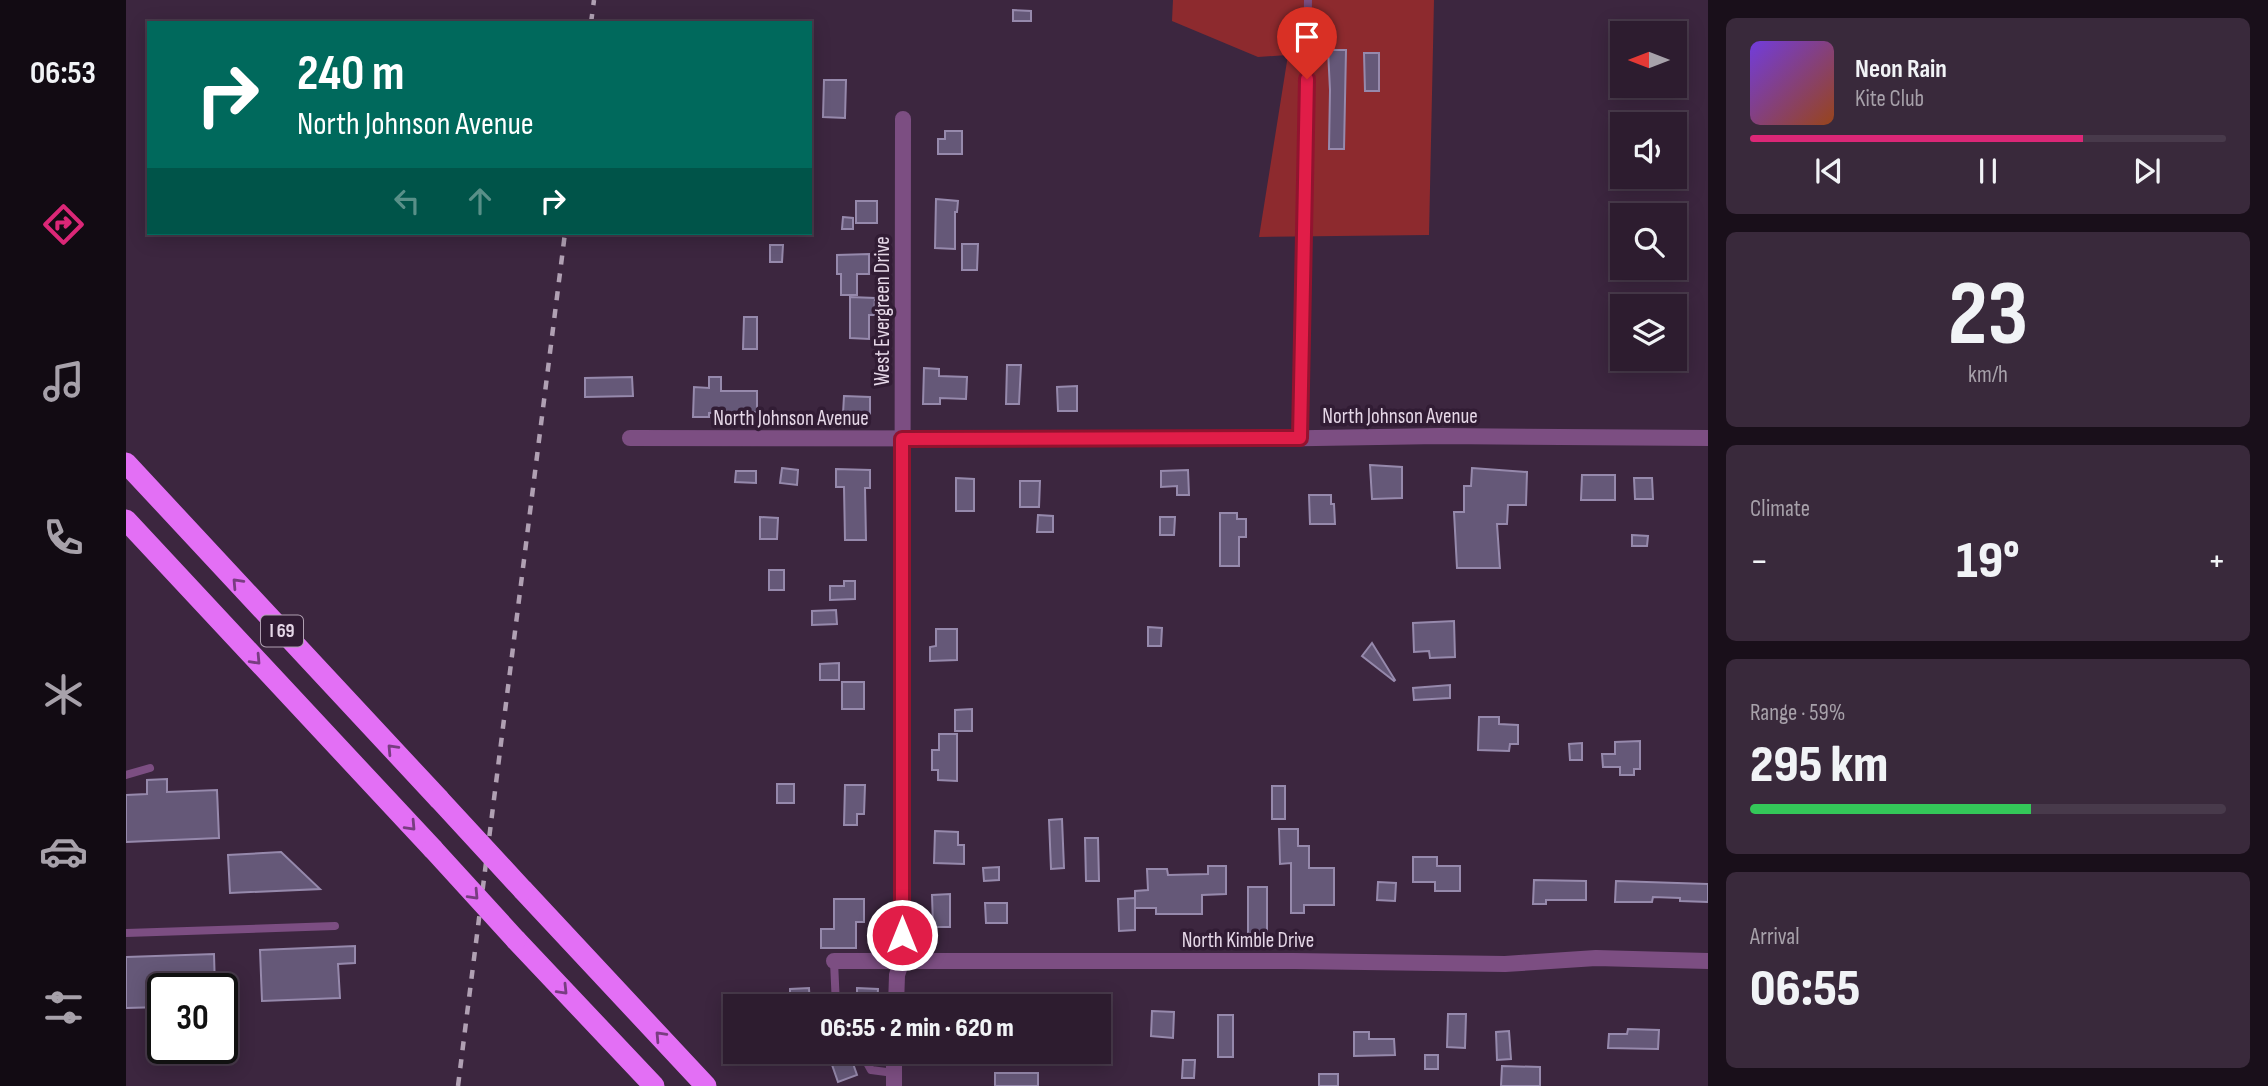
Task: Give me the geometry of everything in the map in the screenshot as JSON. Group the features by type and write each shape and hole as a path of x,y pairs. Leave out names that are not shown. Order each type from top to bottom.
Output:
{"highway":[{"name":"I 69","path":"126,463 706,1086"},
{"name":"I 69","path":"126,520 654,1086"}],"street":[{"name":"West Evergreen Drive","path":"896,994 897,975 902,960 903,119"},
{"name":"North Johnson Avenue","path":"630,438 1440,436 1708,439"},
{"name":"North Kimble Drive","path":"834,961 1504,964 1596,958 1708,961"}],"lane":[{"path":"1300,438 1308,0"},
{"path":"126,775 150,768"},
{"path":"126,933 335,926"},
{"name":"North Kimble Drive","path":"834,961 835,994"},
{"path":"868,1064 871,1070 894,1080"}],"shaded area":[{"path":"1173,0 1434,0 1429,235 1259,237 1288,55 1258,57 1172,21"}],"building":[{"path":"1013,10 1031,11 1031,21 1013,21"},
{"path":"1328,50 1346,50 1344,149 1329,149"},
{"path":"1364,53 1379,53 1379,91 1365,91"},
{"path":"824,80 846,80 845,118 823,117"},
{"path":"945,131 962,131 962,154 938,154 938,139 945,139"},
{"path":"936,199 958,201 955,212 955,249 935,248"},
{"path":"856,201 877,201 877,223 856,223"},
{"path":"843,217 853,218 853,229 842,229"},
{"path":"962,244 978,244 977,270 962,270"},
{"path":"770,245 783,245 782,262 770,262"},
{"path":"869,254 869,274 857,274 857,295 841,295 837,255"},
{"path":"850,297 875,298 874,315 869,315 869,339 850,338"},
{"path":"744,317 757,317 757,349 743,349"},
{"path":"1007,365 1021,365 1019,404 1006,404"},
{"path":"924,368 939,369 939,376 967,377 966,399 940,398 940,404 923,404"},
{"path":"632,377 633,396 585,397 585,378"},
{"path":"709,377 721,377 721,391 757,391 757,412 750,412 751,416 736,416 736,412 709,413 709,417 693,417 694,387 709,388"},
{"path":"1077,386 1077,411 1058,411 1057,387"},
{"path":"844,396 870,397 870,415 843,414"},
{"path":"1370,465 1402,467 1402,498 1372,499"},
{"path":"782,468 798,470 797,485 780,483"},
{"path":"1472,468 1527,472 1526,505 1508,505 1507,524 1497,524 1500,568 1457,568 1454,512 1464,512 1464,486 1471,486"},
{"path":"836,469 870,470 870,488 865,488 866,540 845,540 844,487 836,487"},
{"path":"1188,470 1189,495 1177,495 1177,486 1161,487 1161,471"},
{"path":"736,471 756,471 756,483 735,482"},
{"path":"1582,475 1615,475 1615,500 1581,500"},
{"path":"956,478 974,479 974,511 956,511"},
{"path":"1634,478 1652,478 1653,499 1635,499"},
{"path":"1020,481 1040,481 1039,507 1020,507"},
{"path":"1309,495 1331,495 1335,524 1310,524"},
{"path":"1220,513 1237,513 1237,519 1246,519 1246,537 1239,537 1239,566 1220,566"},
{"path":"1038,515 1053,516 1053,532 1037,532"},
{"path":"760,517 778,518 777,539 760,539"},
{"path":"1160,517 1175,517 1174,535 1160,535"},
{"path":"1632,535 1648,536 1647,546 1632,546"},
{"path":"769,570 784,570 784,590 769,590"},
{"path":"844,581 855,581 855,599 830,600 830,586 844,586"},
{"path":"836,610 837,624 812,625 812,611"},
{"path":"1454,621 1455,657 1430,658 1429,651 1414,652 1413,623"},
{"path":"1148,627 1162,628 1161,646 1148,646"},
{"path":"936,629 957,629 957,660 930,661 930,647 936,646"},
{"path":"1372,643 1395,680 1394,681 1362,656"},
{"path":"839,663 839,680 820,680 820,664"},
{"path":"842,682 864,682 864,709 842,709"},
{"path":"1450,685 1450,698 1414,700 1413,688"},
{"path":"972,709 972,731 955,731 955,710"},
{"path":"1479,717 1499,717 1499,724 1518,725 1518,744 1510,744 1509,751 1478,750"},
{"path":"939,734 957,734 957,781 938,780 938,770 932,770 932,750 939,750"},
{"path":"1640,741 1640,769 1634,769 1634,775 1620,775 1620,767 1603,767 1602,754 1615,754 1615,742"},
{"path":"1582,743 1582,760 1570,760 1569,744"},
{"path":"167,779 167,792 217,790 219,838 126,842 126,795 147,794 147,780"},
{"path":"777,784 794,784 794,803 777,803"},
{"path":"845,785 865,785 864,814 857,814 857,825 844,825"},
{"path":"1272,786 1285,786 1285,819 1272,819"},
{"path":"1062,819 1064,868 1051,869 1049,820"},
{"path":"1279,829 1298,829 1298,846 1309,846 1309,868 1334,868 1334,905 1304,905 1304,913 1291,913 1291,863 1280,864"},
{"path":"935,831 958,832 958,845 964,845 964,864 934,863"},
{"path":"1085,838 1098,838 1099,881 1086,881"},
{"path":"281,852 320,889 230,893 228,855"},
{"path":"1413,857 1437,857 1437,866 1460,866 1460,891 1435,891 1435,882 1413,882"},
{"path":"1208,866 1226,866 1226,894 1202,895 1202,914 1156,914 1156,908 1135,908 1135,891 1148,890 1147,869 1167,869 1168,875 1208,874"},
{"path":"999,867 999,880 984,881 983,868"},
{"path":"1534,880 1586,881 1586,900 1546,900 1546,904 1533,904"},
{"path":"1616,881 1708,884 1708,902 1653,897 1652,902 1615,902"},
{"path":"1378,882 1396,883 1395,901 1377,900"},
{"path":"1248,887 1267,887 1267,933 1248,933"},
{"path":"950,894 950,927 933,927 932,895"},
{"path":"1135,898 1135,930 1119,931 1118,899"},
{"path":"834,899 864,899 864,922 856,922 856,948 821,948 821,929 834,929"},
{"path":"985,903 1007,903 1007,923 986,923"},
{"path":"355,946 355,963 338,964 340,998 262,1001 260,950"},
{"path":"214,954 215,973 147,973 147,1007 126,1008 126,957"},
{"path":"809,988 809,994 790,994 790,989"},
{"path":"857,988 878,989 878,994 857,994"},
{"path":"1152,1011 1174,1012 1173,1038 1151,1036"},
{"path":"1448,1014 1466,1014 1465,1048 1447,1047"},
{"path":"1218,1015 1233,1015 1233,1057 1218,1057"},
{"path":"1628,1029 1659,1030 1658,1049 1608,1048 1609,1034 1627,1034"},
{"path":"1509,1031 1511,1059 1497,1060 1496,1032"},
{"path":"1354,1032 1369,1032 1369,1039 1394,1039 1395,1055 1354,1056"},
{"path":"1425,1055 1438,1055 1438,1069 1425,1069"},
{"path":"1183,1060 1195,1060 1194,1078 1182,1078"},
{"path":"832,1064 853,1064 857,1075 838,1082"},
{"path":"1502,1066 1540,1067 1540,1086 1501,1086"},
{"path":"995,1073 1038,1073 1038,1086 995,1086"},
{"path":"1319,1074 1338,1074 1338,1086 1319,1086"}],"railway":[{"path":"591,21 594,0"},
{"path":"458,1086 565,235"}],"route":[{"path":"902,935 902,439 1300,438 1307,79"}]}
